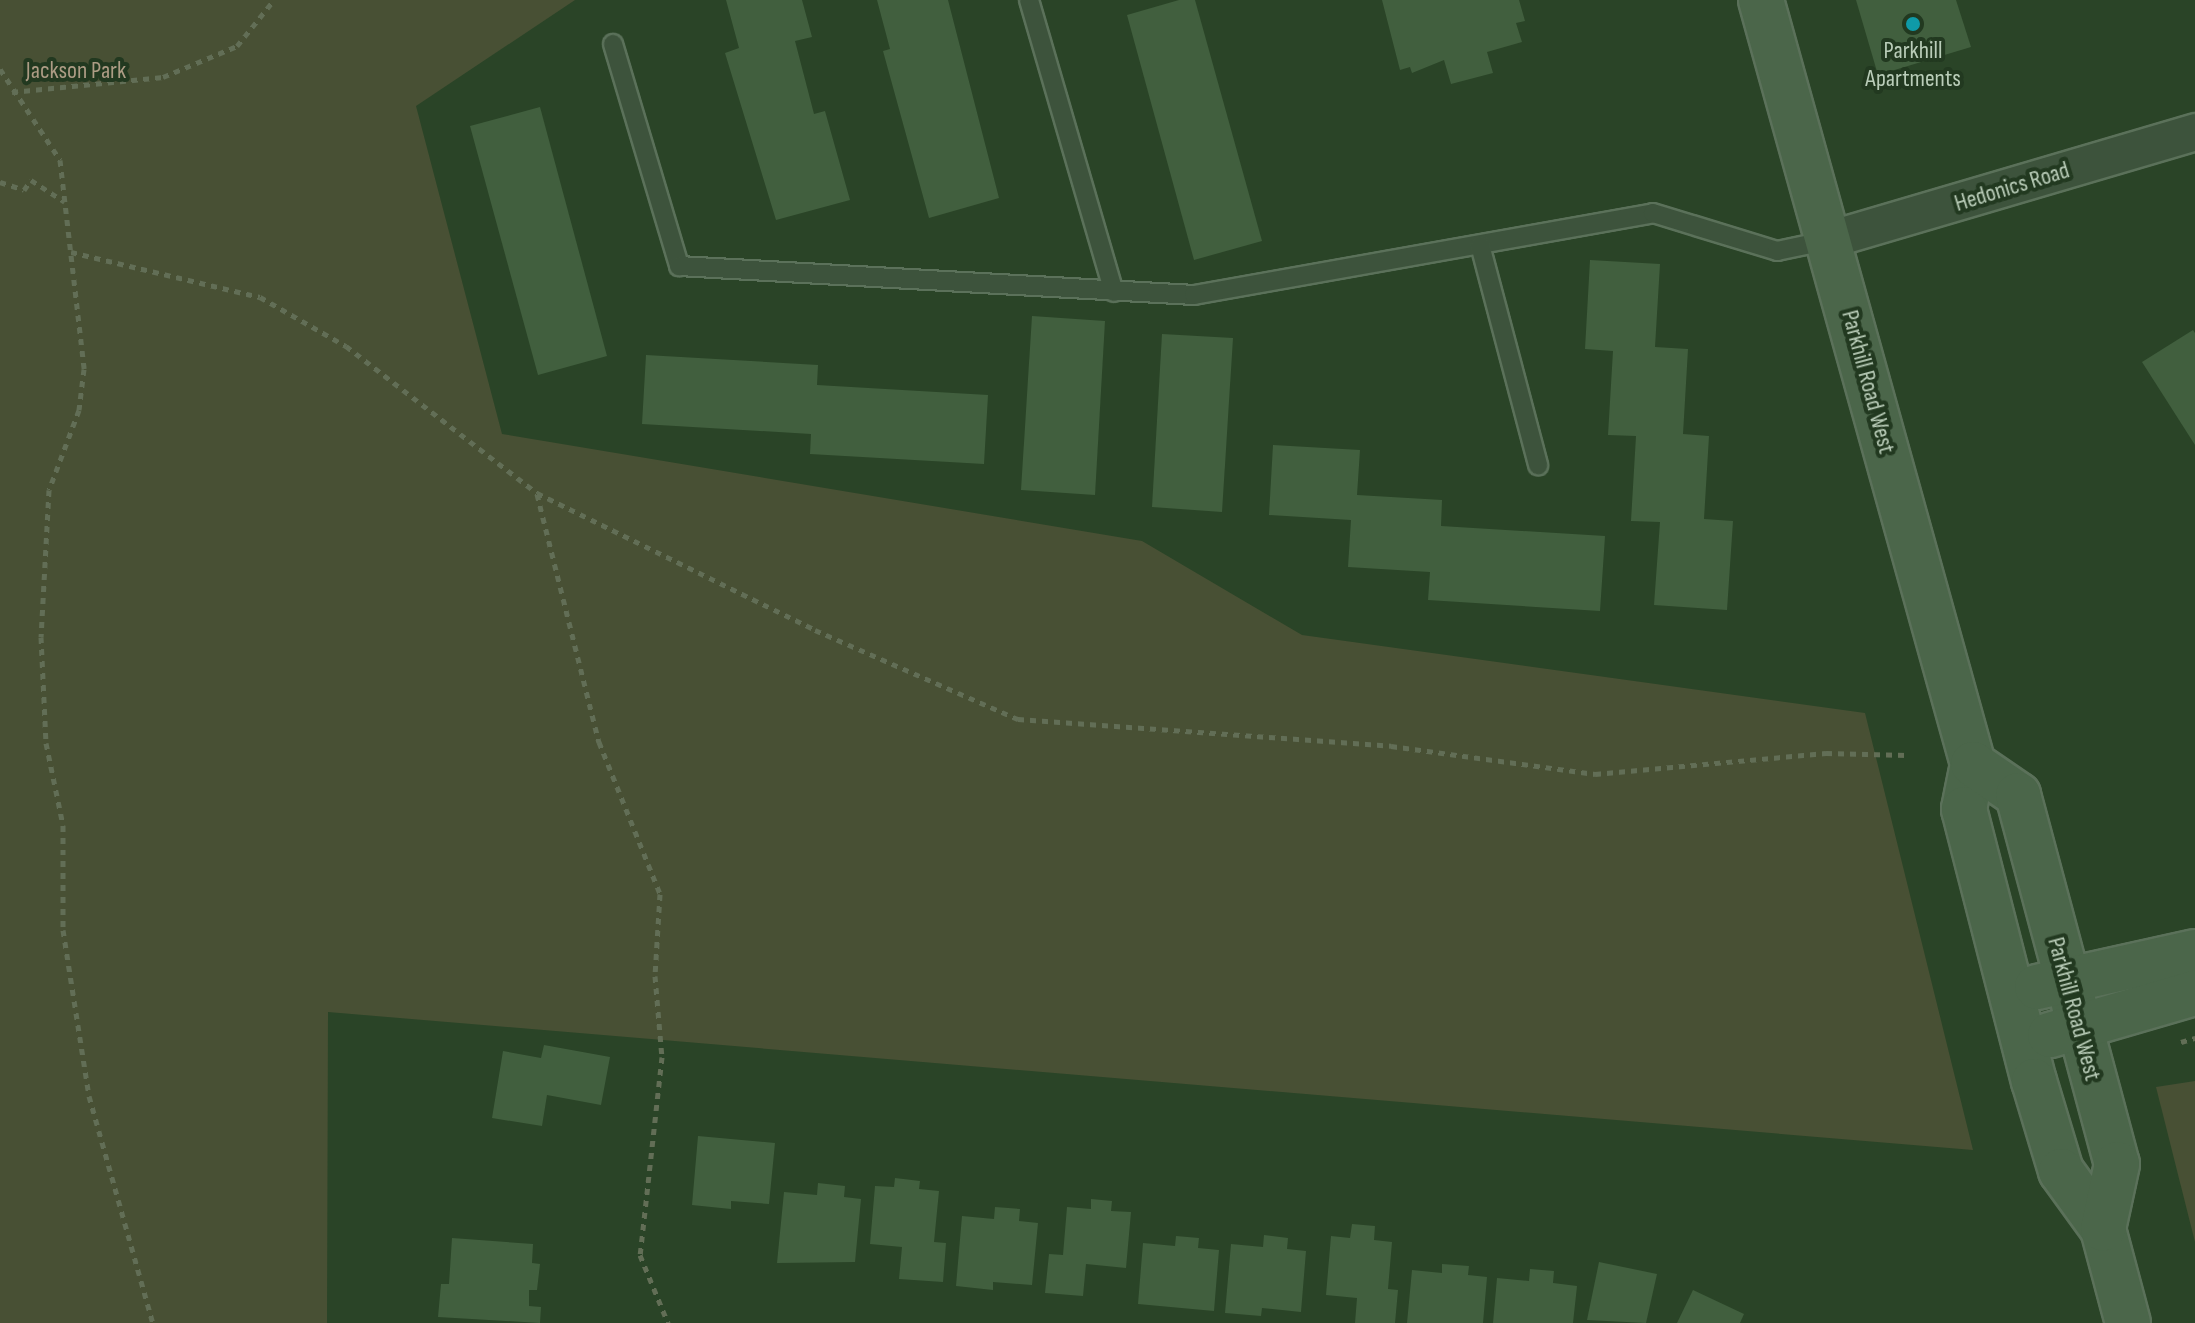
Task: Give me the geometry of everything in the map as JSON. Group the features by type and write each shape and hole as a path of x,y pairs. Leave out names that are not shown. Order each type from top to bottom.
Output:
{"main road":[{"name":"Parkhill Road West","path":"1761,0 1973,764 1964,809 2010,994 2061,1171 2103,1229 2128,1323"},
{"name":"Parkhill Road West","path":"1973,764 2018,795 2077,1027 2117,1164 2103,1229"},
{"path":"2010,994 2195,952"},
{"path":"2025,1042 2195,993"}],"street":[{"name":"Hedonics Road","path":"1829,240 2195,132"}],"lane":[{"path":"1029,0 1114,292"},
{"path":"613,44 679,266 1194,295 1653,213 1777,251 1829,240"},
{"path":"1480,245 1538,465"}],"path":[{"path":"11,92 163,77 237,46 274,0"},
{"path":"0,69 11,92 60,160 84,369 79,410 49,490 41,637 46,743 63,825 63,930 89,1096 153,1323"},
{"path":"0,182 24,190 31,180 65,202"},
{"path":"71,252 260,297 346,346 537,493 815,630 1018,719 1391,746 1595,774 1826,753 1907,755"},
{"path":"537,493 599,742 660,894 655,976 662,1057 640,1255 668,1323"}],"green space":[{"name":"Jackson Park","path":"0,0 575,0 416,106 502,434 1142,541 1302,635 1865,713 1973,1150 328,1012 327,1323 0,1323"},
{"path":"2195,1081 2195,1242 2156,1087"}],"building":[{"path":"726,0 802,0 812,37 795,41 814,114 825,111 850,200 776,220 725,53 739,48"},
{"path":"877,0 948,0 999,198 929,218 883,51 890,49"},
{"path":"1179,0 1195,0 1262,241 1194,260 1127,15"},
{"path":"1382,0 1519,0 1525,21 1516,23 1522,42 1487,52 1493,73 1451,84 1444,60 1412,73 1410,67 1400,70"},
{"name":"Parkhill Apartments","path":"1856,0 1956,0 1971,47 1878,75"},
{"path":"540,107 607,356 538,375 470,126"},
{"path":"1590,260 1660,264 1655,347 1688,349 1683,434 1709,436 1704,519 1733,521 1727,610 1654,605 1660,522 1631,521 1636,436 1608,435 1613,351 1585,349"},
{"path":"1032,316 1105,321 1095,495 1021,490"},
{"path":"2193,330 2195,333 2195,445 2142,362"},
{"path":"1162,334 1233,338 1222,512 1152,507"},
{"path":"646,355 818,365 817,385 988,395 984,464 810,454 811,434 642,424"},
{"path":"1273,445 1360,450 1357,495 1442,500 1441,526 1605,536 1600,611 1428,600 1430,572 1348,567 1351,520 1269,515"},
{"path":"544,1045 610,1057 601,1105 547,1095 542,1126 492,1118 503,1051 541,1058"},
{"path":"698,1136 775,1143 769,1204 731,1201 731,1209 692,1205"},
{"path":"895,1178 920,1181 919,1189 939,1191 934,1242 946,1243 943,1282 899,1279 902,1247 870,1244 875,1186 894,1187"},
{"path":"818,1183 845,1186 844,1197 861,1199 855,1262 777,1263 784,1192 817,1195"},
{"path":"1091,1199 1112,1201 1111,1211 1131,1212 1126,1268 1086,1264 1083,1296 1045,1293 1049,1254 1063,1255 1067,1207 1091,1209"},
{"path":"995,1207 1020,1209 1019,1221 1038,1223 1032,1285 993,1282 993,1290 956,1286 962,1216 994,1219"},
{"path":"1352,1224 1375,1226 1374,1240 1392,1242 1388,1289 1398,1290 1395,1323 1355,1323 1357,1298 1326,1295 1331,1236 1350,1238"},
{"path":"1264,1235 1288,1238 1287,1249 1306,1251 1301,1312 1262,1308 1261,1316 1225,1313 1231,1244 1263,1247"},
{"path":"1176,1236 1199,1238 1198,1248 1219,1250 1214,1311 1138,1304 1143,1243 1175,1246"},
{"path":"452,1238 533,1244 532,1263 540,1264 537,1290 529,1290 529,1306 541,1307 540,1323 438,1317 441,1284 449,1284"},
{"path":"1599,1262 1657,1274 1646,1323 1587,1320"},
{"path":"1442,1264 1469,1266 1468,1275 1487,1277 1483,1323 1407,1323 1412,1270 1442,1273"},
{"path":"1530,1269 1554,1271 1553,1283 1577,1286 1573,1323 1493,1323 1497,1278 1529,1281"},
{"path":"1693,1290 1744,1314 1740,1323 1677,1323"}],"place":[{"name":"Parkhill Apartments","path":"1913,24"}]}
